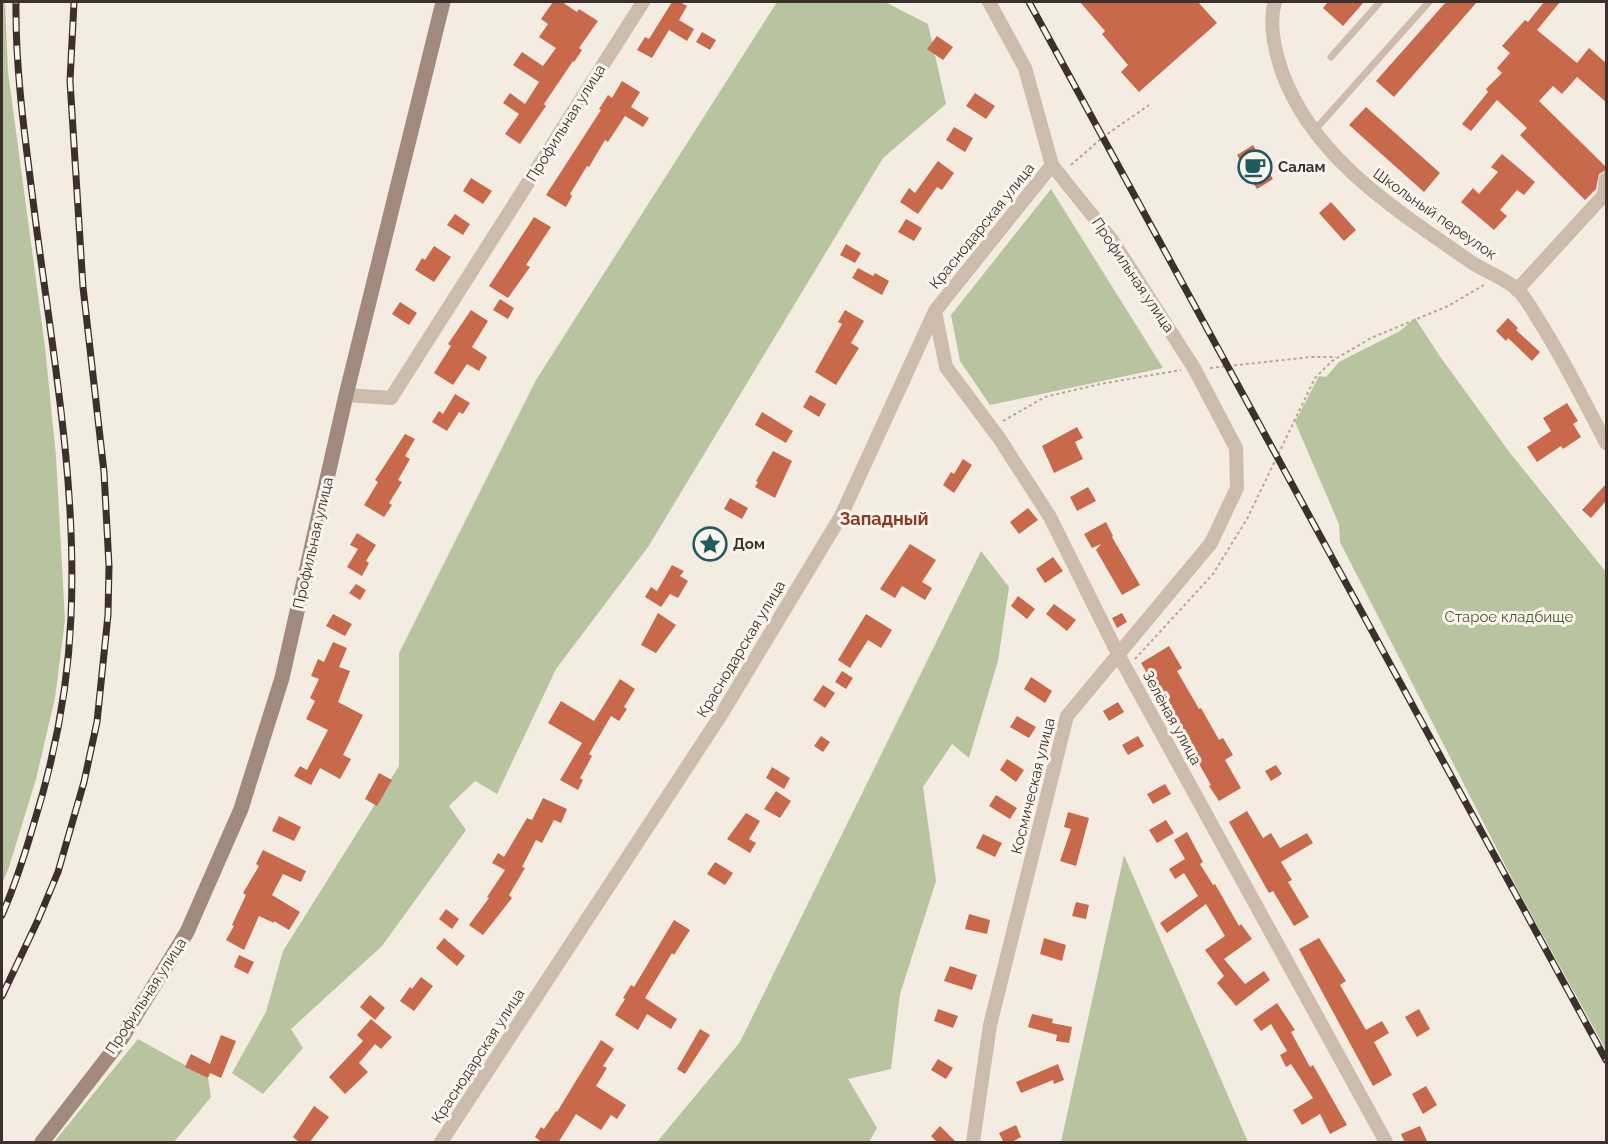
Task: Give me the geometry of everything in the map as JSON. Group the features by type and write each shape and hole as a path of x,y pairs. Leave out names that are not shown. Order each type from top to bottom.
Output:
{"main road":[{"path":"346,395 443,2"},
{"name":"Профильная улица","path":"42,1143 118,1044 187,932 241,808 282,678 346,395"}],"street":[{"name":"Профильная улица","path":"346,395 391,398 643,2"},
{"name":"Профильная улица","path":"989,2 1026,68 1056,170 1112,240 1194,368 1236,448 1237,488"},
{"name":"Школьный переулок","path":"1275,2 1272,10 1275,51 1290,93 1313,132 1364,184 1408,219 1517,290 1556,346 1606,443"},
{"name":"Краснодарская улица","path":"441,1143 721,715 841,516 935,311 1056,170"},
{"path":"1517,290 1604,195 1606,179"},
{"name":"Зелёная улица","path":"935,311 946,367 992,428 1050,517 1118,654 1386,1143"},
{"name":"Космическая улица","path":"973,1143 990,1025 1067,716 1211,543 1237,488"}],"lane":[{"path":"1331,57 1380,2"},
{"path":"1313,132 1429,2"}],"path":[{"path":"1056,170 1149,105"},
{"path":"1126,668 1213,573 1247,519 1315,378 1332,361 1371,338 1448,306 1496,277"},
{"path":"992,428 1045,397 1100,384 1194,368 1217,368 1311,357 1338,357"}],"green space":[{"path":"2,2 5,2 8,72 45,347 56,456 65,620 55,698 36,779 2,884"},
{"path":"777,2 885,2 928,24 946,104 883,158 648,547 556,669 497,794 475,781 449,806 466,830 382,946 291,1029 303,1048 263,1094 232,1073 266,1012 283,951 399,766 399,653 536,380"},
{"path":"1051,189 1163,368 990,405 960,361 951,315"},
{"name":"Старое кладбище","path":"1415,318 1510,453 1606,572 1606,1050 1519,892 1340,542 1339,524 1295,422 1319,376 1326,377 1339,362 1400,331"},
{"path":"981,551 1009,587 998,661 969,758 952,744 923,787 936,881 900,994 891,1069 848,1079 877,1128 869,1142 657,1142 740,1042"},
{"path":"1124,855 1248,1142 1061,1142"},
{"path":"138,1039 208,1078 211,1097 174,1142 54,1142"}],"building":[{"path":"553,2 562,2 577,12 579,9 598,21 579,48 582,50 544,104 546,106 520,144 505,134 519,114 503,103 510,93 525,104 539,82 513,65 522,52 543,66 556,48 539,37 548,24 541,19"},
{"path":"672,2 680,2 687,6 679,20 694,29 687,41 669,30 652,58 637,50 645,37 649,39"},
{"path":"1080,2 1198,2 1217,23 1139,92 1121,72 1128,65 1102,34 1105,31"},
{"path":"1328,2 1364,2 1343,26 1323,8"},
{"path":"1446,2 1477,2 1394,97 1376,81"},
{"path":"1544,2 1560,2 1537,30 1577,63 1589,48 1606,63 1606,102 1577,77 1562,94 1553,86 1539,101 1606,167 1606,170 1599,174 1596,189 1585,200 1520,135 1527,128 1497,100 1471,131 1462,124 1488,92 1486,89 1502,73 1497,68 1510,53 1502,46 1525,20 1528,22"},
{"path":"702,32 716,40 710,50 696,42"},
{"path":"937,36 953,47 943,60 927,49"},
{"path":"622,81 640,92 631,107 649,118 643,127 625,116 608,142 605,140 589,167 587,166 570,194 572,196 566,207 546,195 601,110 599,109 608,95 612,98"},
{"path":"975,93 995,106 986,119 966,106"},
{"path":"1366,107 1440,173 1424,192 1349,125"},
{"path":"954,127 973,138 965,152 946,140"},
{"name":"Салам","path":"1253,145 1273,179 1257,189 1237,155"},
{"path":"1502,154 1535,182 1524,195 1517,190 1500,210 1507,216 1494,230 1461,202 1473,188 1479,194 1498,172 1491,167"},
{"path":"938,161 954,173 942,190 937,187 918,214 900,202 909,188 915,193"},
{"path":"471,178 492,191 483,204 463,191"},
{"path":"1331,202 1356,230 1344,241 1319,213"},
{"path":"455,214 470,224 463,235 447,225"},
{"path":"534,217 551,227 526,265 530,267 508,298 489,286"},
{"path":"906,219 922,228 914,241 898,232"},
{"path":"846,244 861,253 855,263 840,255"},
{"path":"434,246 451,257 434,282 415,270 422,258 425,260"},
{"path":"858,268 873,276 875,273 889,281 882,295 852,278"},
{"path":"500,299 514,308 508,319 493,310"},
{"path":"400,302 417,313 409,325 392,314"},
{"path":"471,310 488,321 472,347 487,357 479,371 467,364 453,385 434,373 451,346 448,344"},
{"path":"845,310 864,321 851,343 859,348 836,385 815,372 842,324 838,322"},
{"path":"1508,318 1518,328 1516,330 1540,352 1532,361 1508,338 1506,341 1496,331"},
{"path":"455,394 470,403 463,414 459,412 447,431 432,422 439,411 443,414"},
{"path":"810,395 826,404 819,417 803,407"},
{"path":"1567,403 1578,421 1573,424 1581,437 1563,449 1561,446 1537,462 1527,447 1551,431 1543,418"},
{"path":"762,412 793,431 786,443 755,425"},
{"path":"1077,427 1083,438 1075,442 1083,459 1054,473 1042,446"},
{"path":"405,434 415,439 405,456 410,459 398,480 402,482 389,503 392,505 384,517 364,505 378,482 375,480"},
{"path":"773,451 792,461 775,498 755,487"},
{"path":"963,459 972,465 954,493 943,485 951,472 954,474"},
{"path":"1606,484 1606,501 1591,518 1582,510"},
{"path":"1088,487 1096,501 1077,511 1070,497"},
{"path":"730,498 748,508 742,519 724,509"},
{"path":"1028,508 1038,520 1019,534 1010,522"},
{"path":"1106,522 1112,537 1140,585 1122,595 1096,550 1101,544 1092,548 1084,534"},
{"path":"357,533 376,545 366,561 369,563 362,576 347,567 358,549 350,545"},
{"path":"910,544 936,560 922,582 932,588 925,600 902,586 895,598 880,589"},
{"path":"1053,557 1063,571 1045,583 1036,569"},
{"path":"672,565 684,571 680,576 688,581 678,598 670,594 661,607 645,597 651,587 657,591"},
{"path":"356,584 366,590 360,600 349,593"},
{"path":"1018,596 1035,609 1027,619 1011,606"},
{"path":"1054,604 1076,620 1067,631 1046,614"},
{"path":"658,613 676,625 656,653 641,645"},
{"path":"1122,613 1127,622 1117,628 1112,618"},
{"path":"333,614 352,624 345,636 326,626"},
{"path":"866,614 892,630 881,648 868,640 850,668 838,660"},
{"path":"333,642 347,648 339,667 350,671 338,702 363,715 343,755 351,759 340,779 320,768 311,785 294,776 300,766 307,770 328,730 306,719 315,701 310,698 319,679 311,676 318,659 324,662"},
{"path":"1169,646 1182,668 1177,671 1199,709 1201,708 1219,740 1223,738 1233,755 1225,760 1241,788 1219,801 1209,786 1211,785 1178,721 1156,683 1154,685 1141,663"},
{"path":"842,671 853,678 846,689 835,682"},
{"path":"1031,677 1052,691 1045,703 1024,689"},
{"path":"620,679 635,689 619,721 611,716 589,754 592,756 580,778 583,780 578,790 560,780 582,743 548,723 561,701 594,721"},
{"path":"823,685 835,693 825,708 813,700"},
{"path":"1118,702 1124,712 1109,721 1103,711"},
{"path":"1017,716 1036,727 1029,738 1010,727"},
{"path":"821,736 830,742 823,752 814,746"},
{"path":"1138,736 1144,746 1128,755 1122,745"},
{"path":"1007,759 1024,770 1016,782 1000,770"},
{"path":"1276,765 1282,774 1271,781 1265,771"},
{"path":"772,767 790,778 784,789 766,778"},
{"path":"379,773 392,780 377,806 365,799"},
{"path":"1165,784 1171,794 1153,804 1147,794"},
{"path":"776,791 791,801 780,818 764,809"},
{"path":"996,795 1017,808 1010,819 989,806"},
{"path":"543,798 567,809 561,823 554,820 542,843 536,840 522,867 525,868 509,895 512,898 483,935 469,925 489,898 487,897 505,870 492,863 498,853 504,857 527,818 532,820"},
{"path":"1247,811 1263,838 1271,833 1280,848 1307,833 1313,843 1281,862 1292,880 1288,882 1309,917 1294,926 1273,891 1269,893 1229,822"},
{"path":"1068,812 1089,818 1076,866 1060,861 1071,829 1064,827"},
{"path":"746,813 760,821 749,839 756,843 750,853 727,839"},
{"path":"279,816 301,827 294,841 272,831"},
{"path":"1166,820 1174,833 1157,843 1149,830"},
{"path":"1187,832 1203,862 1200,864 1213,885 1215,884 1239,926 1241,924 1252,939 1224,959 1245,984 1264,971 1270,980 1236,1006 1217,983 1224,976 1205,950 1225,936 1206,904 1167,933 1160,923 1198,896 1184,873 1175,879 1169,869 1185,859 1174,840"},
{"path":"983,834 1002,843 995,857 976,848"},
{"path":"263,850 306,871 301,882 283,874 272,895 300,912 289,930 274,921 274,923 259,916 244,950 226,940 246,895 243,893 259,866 256,864"},
{"path":"715,862 733,873 725,885 707,874"},
{"path":"1076,902 1089,905 1086,919 1072,916"},
{"path":"446,909 459,919 452,929 439,919"},
{"path":"969,914 990,920 987,934 965,929"},
{"path":"674,920 690,930 674,955 672,953 645,998 677,1019 671,1029 647,1014 638,1030 615,1015 631,985 634,987"},
{"path":"444,938 465,956 457,966 436,948"},
{"path":"1044,938 1066,945 1062,961 1040,954"},
{"path":"1319,938 1346,981 1340,985 1366,1030 1382,1021 1389,1033 1374,1042 1392,1075 1373,1086 1299,949"},
{"path":"239,955 254,962 248,974 234,967"},
{"path":"950,966 977,975 972,990 944,981"},
{"path":"421,977 433,986 414,1011 400,1001"},
{"path":"370,995 385,1008 375,1020 360,1007"},
{"path":"1277,1003 1295,1030 1291,1032 1310,1067 1313,1065 1347,1125 1330,1134 1320,1114 1302,1125 1293,1110 1313,1098 1291,1064 1286,1067 1280,1055 1287,1051 1271,1024 1261,1031 1253,1020"},
{"path":"938,1009 958,1016 953,1028 934,1021"},
{"path":"1419,1009 1430,1029 1417,1037 1405,1017"},
{"path":"1032,1014 1053,1019 1052,1023 1072,1027 1069,1043 1056,1041 1057,1035 1028,1027"},
{"path":"371,1019 392,1037 381,1049 375,1044 359,1063 368,1072 345,1094 329,1077 363,1041 357,1035"},
{"path":"700,1029 710,1035 685,1074 677,1069"},
{"path":"221,1035 236,1041 221,1078 210,1073 208,1078 185,1067 191,1054 210,1064"},
{"path":"601,1040 614,1049 603,1066 607,1068 596,1086 626,1105 617,1119 611,1115 601,1130 576,1114 558,1143 543,1143 535,1137 541,1127 544,1129 557,1112"},
{"path":"938,1059 953,1068 946,1079 931,1070"},
{"path":"1058,1064 1064,1080 1054,1084 1053,1080 1021,1093 1016,1082"},
{"path":"1426,1086 1437,1105 1423,1114 1412,1094"},
{"path":"314,1106 329,1117 309,1143 300,1143 293,1137"},
{"path":"1016,1125 1021,1137 1010,1143 1004,1143 999,1133"},
{"path":"940,1126 957,1143 938,1143 931,1136"},
{"path":"1420,1126 1428,1143 1405,1143 1401,1134"}],"railway":[{"path":"2,915 27,846 54,747 67,670 72,568 62,420 22,113 17,57 16,2"},
{"path":"2,996 58,872 84,782 97,722 108,615 109,566 104,472 83,287 70,81 74,2"},
{"path":"1029,2 1606,1060"}],"place":[{"name":"Салам","path":"1255,167"},
{"name":"Дом","path":"710,544"}],"district":[{"name":"Западный","path":"884,519"}]}
